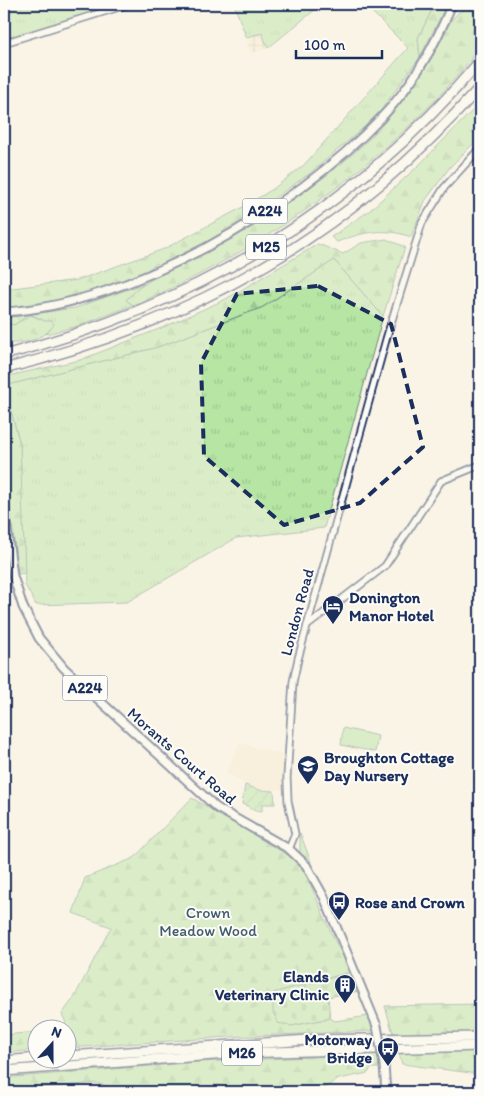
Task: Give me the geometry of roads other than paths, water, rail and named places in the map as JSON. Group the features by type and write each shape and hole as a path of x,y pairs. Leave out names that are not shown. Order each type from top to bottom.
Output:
{"highway":[{"name":"M25","path":"4,355 78,334 136,313 192,288 262,249 326,206 385,159 440,106 480,61"},
{"name":"M25","path":"4,369 74,350 140,327 196,303 259,270 317,233 373,191 420,150 480,87"},
{"name":"M26","path":"78,1055 293,1041 480,1037"},
{"name":"M26","path":"4,1071 267,1052 480,1046"},
{"path":"4,1061 28,1059"}],"main road":[{"name":"A224","path":"4,312 58,306 116,289 198,251 291,193 352,146 381,118 423,63 452,4"},
{"name":"Morants Court Road","path":"4,507 16,586 31,624 50,653 217,808 290,849"},
{"name":"A224","path":"290,849 306,865 318,885 377,1026 384,1065 386,1092"}],"street":[{"path":"4,43 129,4"},
{"name":"London Road","path":"290,849 295,834 288,800 287,778 293,682 307,626 387,336 422,223 444,188 480,148"},
{"path":"307,626 385,566 441,481 480,465"}],"place":[{"name":"Donington Manor Hotel","path":"333,625"},
{"name":"Broughton Cottage Day Nursery","path":"308,785"},
{"name":"Rose and Crown","path":"339,921"},
{"name":"Elands Veterinary Clinic","path":"345,1004"},
{"name":"Motorway Bridge","path":"388,1067"}],"park label":[{"name":"Crown Meadow Wood","path":"208,921"}]}
